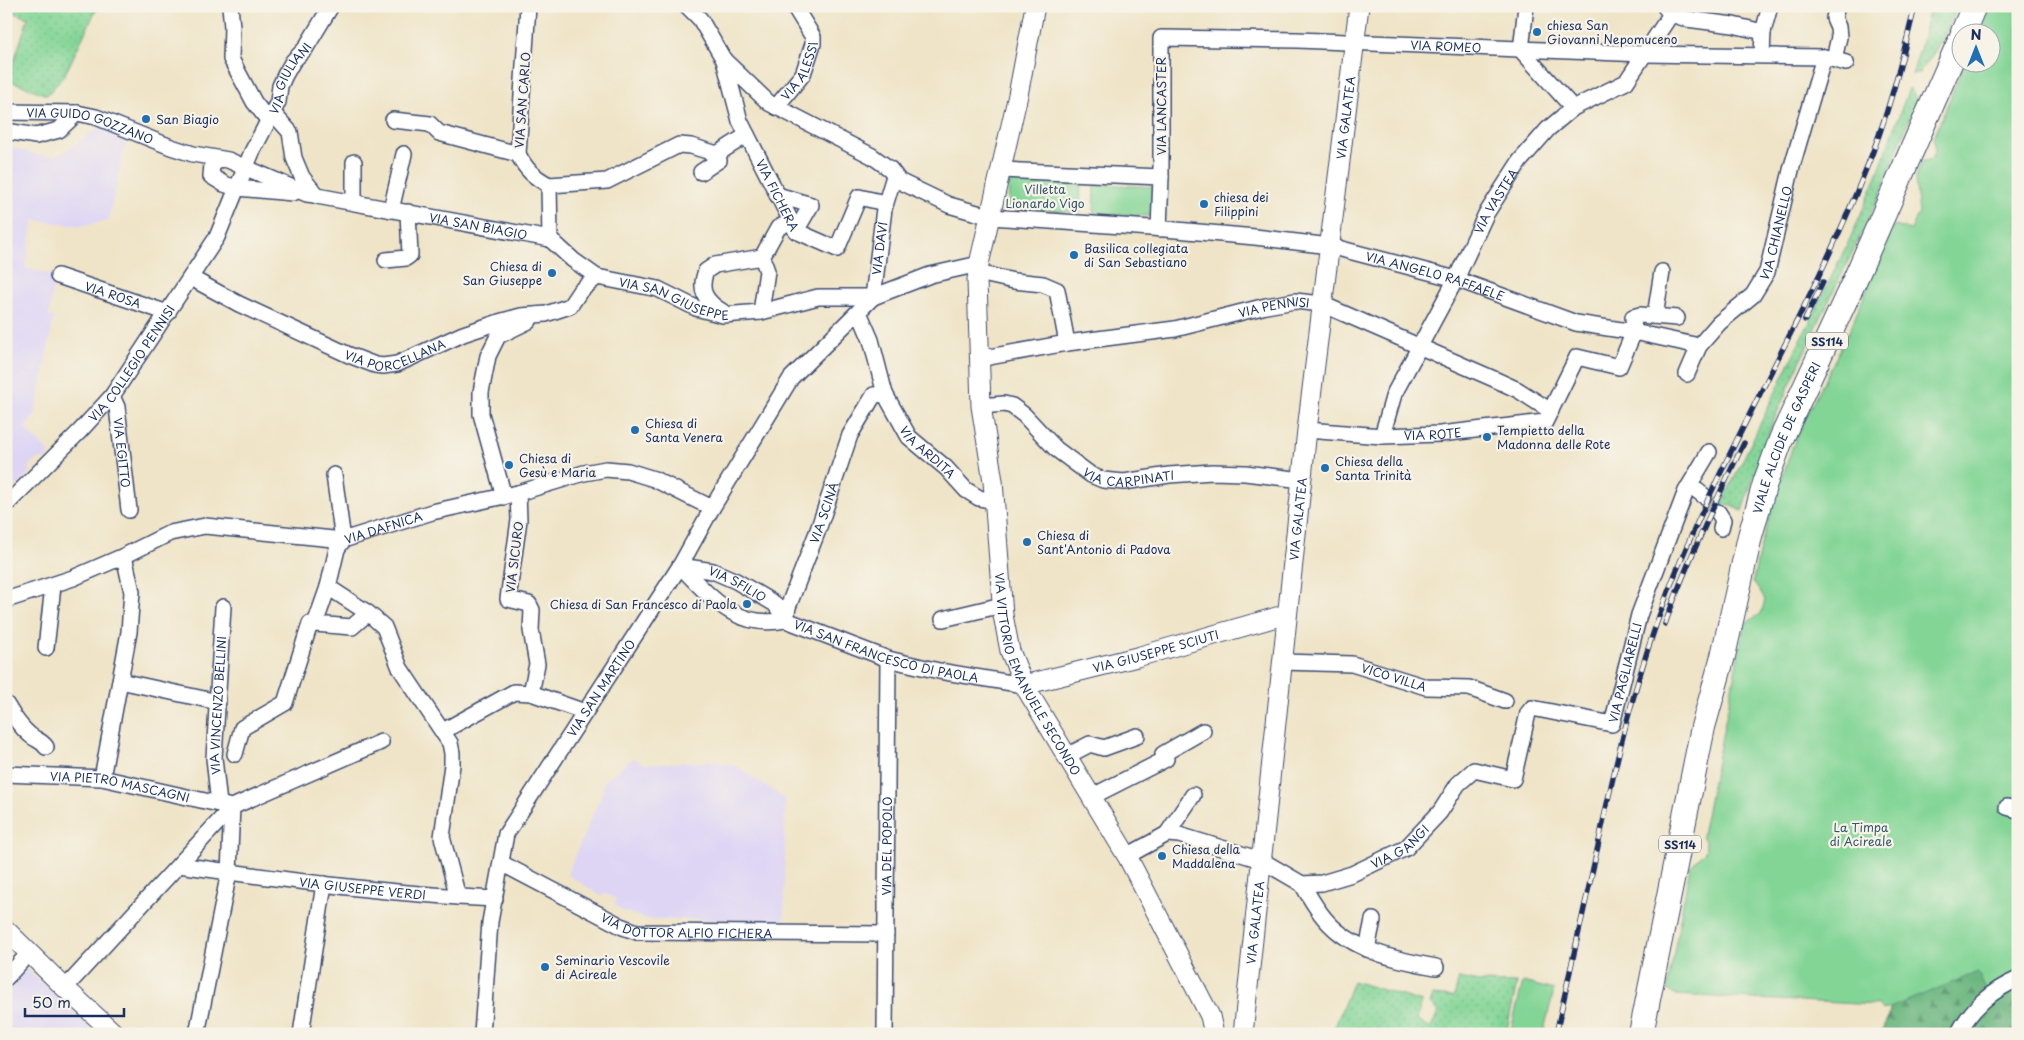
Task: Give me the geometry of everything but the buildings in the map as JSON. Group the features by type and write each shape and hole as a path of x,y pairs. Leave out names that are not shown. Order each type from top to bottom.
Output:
{"main road":[{"name":"VIALE ALCIDE DE GASPERI","path":"1967,22 1974,6"},
{"name":"VIALE ALCIDE DE GASPERI","path":"1641,1034 1703,727 1723,656 1750,536 1765,483 1782,436 1857,275 1952,57"},
{"name":"VIALE ALCIDE DE GASPERI","path":"1650,1034 1714,728 1723,656"}],"street":[{"path":"230,6 232,28 231,59 254,102 290,132 294,158 312,195"},
{"name":"VIA GIULIANI","path":"246,167 278,102 280,86 285,75 293,61 305,50 331,6"},
{"name":"VIA SAN CARLO","path":"528,6 518,154 531,174 549,186"},
{"path":"687,6 700,19 724,60"},
{"name":"VIA ALESSI","path":"773,105 803,74 813,44 813,37 794,6"},
{"name":"VIA VITTORIO EMANUELE SECONDO","path":"1035,6 978,272 978,359 981,406 993,481 1002,605 1010,651 1024,685 1127,856 1210,1016 1214,1034"},
{"name":"VIA GALATEA","path":"1243,1034 1307,430 1359,6"},
{"path":"1526,6 1521,50 1573,108"},
{"path":"1762,55 1764,28 1770,6"},
{"path":"1668,10 1687,19 1764,28"},
{"name":"VIA VASTEA","path":"1382,436 1394,394 1456,279 1486,214 1520,161 1548,129 1573,108 1626,82 1646,54 1668,10"},
{"name":"VIA CHIANELLO","path":"1687,374 1699,346 1719,323 1754,295 1767,272 1792,166 1839,37 1836,14"},
{"name":"VIA ROMEO","path":"1161,38 1354,42 1646,54 1762,55 1831,61"},
{"name":"VIA LANCASTER","path":"1161,38 1162,229"},
{"name":"VIA ANGELO RAFFAELE","path":"724,60 773,105 872,156 890,169 896,178 949,205 991,217 1162,229 1330,246 1456,279 1576,322 1699,346"},
{"name":"VIA FICHERA","path":"724,60 740,120 794,226 837,249 859,197 884,206"},
{"name":"VIA GUIDO GOZZANO","path":"6,112 77,114 96,118 171,147"},
{"path":"6,132 36,136 59,130 77,114"},
{"path":"393,120 430,124 439,133 518,154"},
{"path":"550,239 549,186 607,181 679,145 691,146 717,154 748,136"},
{"path":"171,147 246,167 312,195"},
{"path":"171,147 224,184 234,195 312,195"},
{"path":"391,210 404,154"},
{"path":"701,172 719,160 717,154"},
{"path":"211,176 212,165 221,159"},
{"path":"354,162 354,202"},
{"path":"1002,166 1161,175"},
{"name":"VIA COLLEGIO PENNISI","path":"6,505 112,396 217,237 246,167"},
{"name":"VIA DAVÌ","path":"876,293 884,206 896,178"},
{"name":"VIA SAN BIAGIO","path":"312,195 550,239"},
{"path":"761,312 767,271 762,256 778,228 794,226 811,205 777,195"},
{"path":"386,260 406,258 410,255 408,212"},
{"name":"VIA SAN GIUSEPPE","path":"550,239 573,260 597,277 658,289 696,308 728,315 761,312 811,298 876,293"},
{"path":"728,315 706,299 702,285 706,271 715,265 762,256"},
{"path":"876,293 954,269 1043,284 1057,290 1067,343"},
{"path":"1655,316 1662,272"},
{"name":"VIA ROSA","path":"58,276 168,313"},
{"name":"VIA PORCELLANA","path":"191,278 240,304 348,355 383,366 396,364 463,334 499,322 522,316 546,314 570,306 580,291 597,277"},
{"name":"VIA SAN MARTINO","path":"482,1034 490,922 506,834 680,566 712,508 791,378 876,293"},
{"name":"VIA PENNISI","path":"978,359 1067,343 1175,329 1266,306 1295,301 1322,304 1518,390 1551,411"},
{"name":"VIA ARDITA","path":"859,312 871,340 885,394 909,437 946,468 966,490 979,498 994,500"},
{"path":"511,495 480,414 484,370 488,356 498,336 546,314"},
{"path":"1551,411 1577,357 1619,367 1634,332 1633,317 1640,315 1677,318"},
{"name":"VIA SCINÀ","path":"786,620 788,607 818,530 850,435 874,395 885,394"},
{"name":"VIA EGITTO","path":"112,396 117,407 129,510"},
{"name":"VIA CARPINATI","path":"981,406 1004,404 1012,406 1024,415 1056,449 1091,475 1103,480 1124,482 1169,475 1212,472 1245,473 1302,480"},
{"name":"VIA ROTE","path":"1307,430 1382,436 1440,434 1545,422 1551,411"},
{"path":"1704,496 1690,485 1709,452"},
{"name":"VIA DAFNICA","path":"6,600 53,586 124,556 170,533 205,526 343,540 432,512 511,495 584,473 606,469 628,471 654,478 712,508"},
{"path":"315,624 328,587 337,549 343,540 334,475"},
{"name":"VIA PAGLIARELLI","path":"1474,770 1514,779 1528,713 1532,708 1612,724 1639,615 1690,485"},
{"name":"VIA SICURO","path":"511,495 519,520 508,599 529,604 532,610 531,630 537,664 531,693"},
{"path":"1718,512 1723,520 1720,528"},
{"path":"102,778 130,615 132,592 124,556"},
{"name":"VIA SAN FRANCESCO DI PAOLA","path":"680,566 719,603 738,616 753,621 769,623 786,620 888,659 940,671 1024,685"},
{"name":"VIA SFILIO","path":"680,566 713,571 736,581 775,604 786,620"},
{"path":"46,648 53,586"},
{"path":"328,587 368,613 384,628 400,668 418,698 450,743 452,766 442,837 458,897"},
{"path":"943,619 1002,605"},
{"name":"VIA VINCENZO BELLINI","path":"223,608 214,758 226,806 229,872"},
{"path":"235,754 242,728 285,702 310,624 352,628 368,613"},
{"name":"VIA GIUSEPPE SCIUTI","path":"1024,685 1287,614"},
{"name":"VIA DEL POPOLO","path":"885,1034 888,659"},
{"name":"VICO VILLA","path":"1282,662 1352,664 1426,687 1469,688 1505,701"},
{"path":"120,681 218,702"},
{"path":"443,731 508,693 514,692 531,693 585,712"},
{"path":"6,704 15,720 32,737 40,740 46,747"},
{"path":"1091,797 1166,759 1163,754 1204,731"},
{"path":"1067,756 1090,744 1104,748 1137,736"},
{"path":"65,988 180,865 226,806 381,742"},
{"name":"VIA GANGI","path":"1302,884 1322,883 1352,874 1406,848 1440,812 1458,784 1474,770"},
{"name":"VIA PIETRO MASCAGNI","path":"6,774 102,778 226,806"},
{"path":"1127,856 1167,834 1193,795"},
{"path":"1167,834 1179,834 1260,860 1302,884 1326,920 1345,936 1368,949 1393,959 1436,967"},
{"name":"VIA DOTTOR ALFIO FICHERA","path":"501,863 623,927 637,932 886,934"},
{"name":"VIA GIUSEPPE VERDI","path":"180,865 324,884 495,899"},
{"path":"197,1034 229,872"},
{"path":"301,1034 324,884"},
{"path":"1368,949 1372,920"},
{"path":"6,930 115,1034"},
{"path":"6,978 30,952"},
{"path":"1958,1034 1976,1007 1988,995 2018,979"}],"shaded area":[{"path":"102,125 127,136 108,221 79,226 34,220 25,268 52,275 53,285 49,316 54,317 35,416 25,428 50,453 46,459 37,459 29,466 30,471 18,486 6,475 6,145 40,156 55,156 66,151"},
{"path":"633,758 645,764 716,761 738,767 785,799 784,920 648,919 622,911 615,905 616,899 606,894 601,896 567,874 602,793 604,781"},
{"path":"27,969 97,1034 6,1034 6,991"}],"green space":[{"path":"6,6 98,6 64,76 47,95 8,80 28,18 6,10"},
{"path":"1930,6 1958,6 1946,33 1931,57 1919,73 1912,75 1920,49"},
{"name":"La Timpa di Acireale","path":"1989,6 2018,6 2018,983 1988,995 1978,972 1881,1010 1879,1005 1674,995 1667,989 1690,867 1706,850 1702,835 1745,623 1761,614 1765,600 1753,581 1762,540 1792,448 1804,420 1848,334 1894,226 1911,230 1919,212 1915,180 1921,162 1932,159 1935,149 1933,139 1961,72 2002,72 2002,22 1982,22"},
{"path":"1909,88 1917,99 1880,195 1809,342 1772,424 1742,511 1732,506 1721,505 1854,230 1875,181"},
{"name":"Villetta Lionardo Vigo","path":"1009,179 1081,183 1080,212 1008,209"},
{"name":"Villetta Lionardo Vigo","path":"1095,184 1155,187 1154,216 1094,214"},
{"path":"2013,952 1953,1034 1880,1034 1889,1016 1891,987"},
{"path":"1459,978 1479,982 1517,983 1506,1034 1332,1034 1353,981 1422,1002 1417,1020 1430,1028 1439,1012 1430,1004 1433,995 1454,997"},
{"path":"1523,982 1554,990 1543,1034 1510,1034"},
{"path":"2018,982 2018,1034 1963,1034 1980,1009"}],"tunnel":[{"path":"1704,496 1718,512"}],"railway":[{"path":"1556,1034 1612,782 1637,686 1657,623 1690,539 1714,486 1842,227 1887,112 1915,6"},
{"path":"1805,320 1823,282"},
{"path":"1665,624 1702,532 1744,443"}],"place":[{"name":"chiesa San Giovanni Nepomuceno","path":"1537,32"},
{"name":"San Biagio","path":"146,119"},
{"name":"chiesa dei Filippini","path":"1204,204"},
{"name":"Basilica collegiata di San Sebastiano","path":"1074,255"},
{"name":"Chiesa di San Giuseppe","path":"552,273"},
{"name":"Chiesa di Santa Venera","path":"635,430"},
{"name":"Tempietto della Madonna delle Rote","path":"1487,437"},
{"name":"Chiesa di Gesù e Maria","path":"509,465"},
{"name":"Chiesa della Santa Trinità","path":"1325,468"},
{"name":"Chiesa di Sant'Antonio di Padova","path":"1027,542"},
{"name":"Chiesa di San Francesco di Paola","path":"747,604"},
{"name":"Chiesa della Maddalena","path":"1162,856"},
{"name":"Seminario Vescovile di Acireale","path":"545,967"}]}
